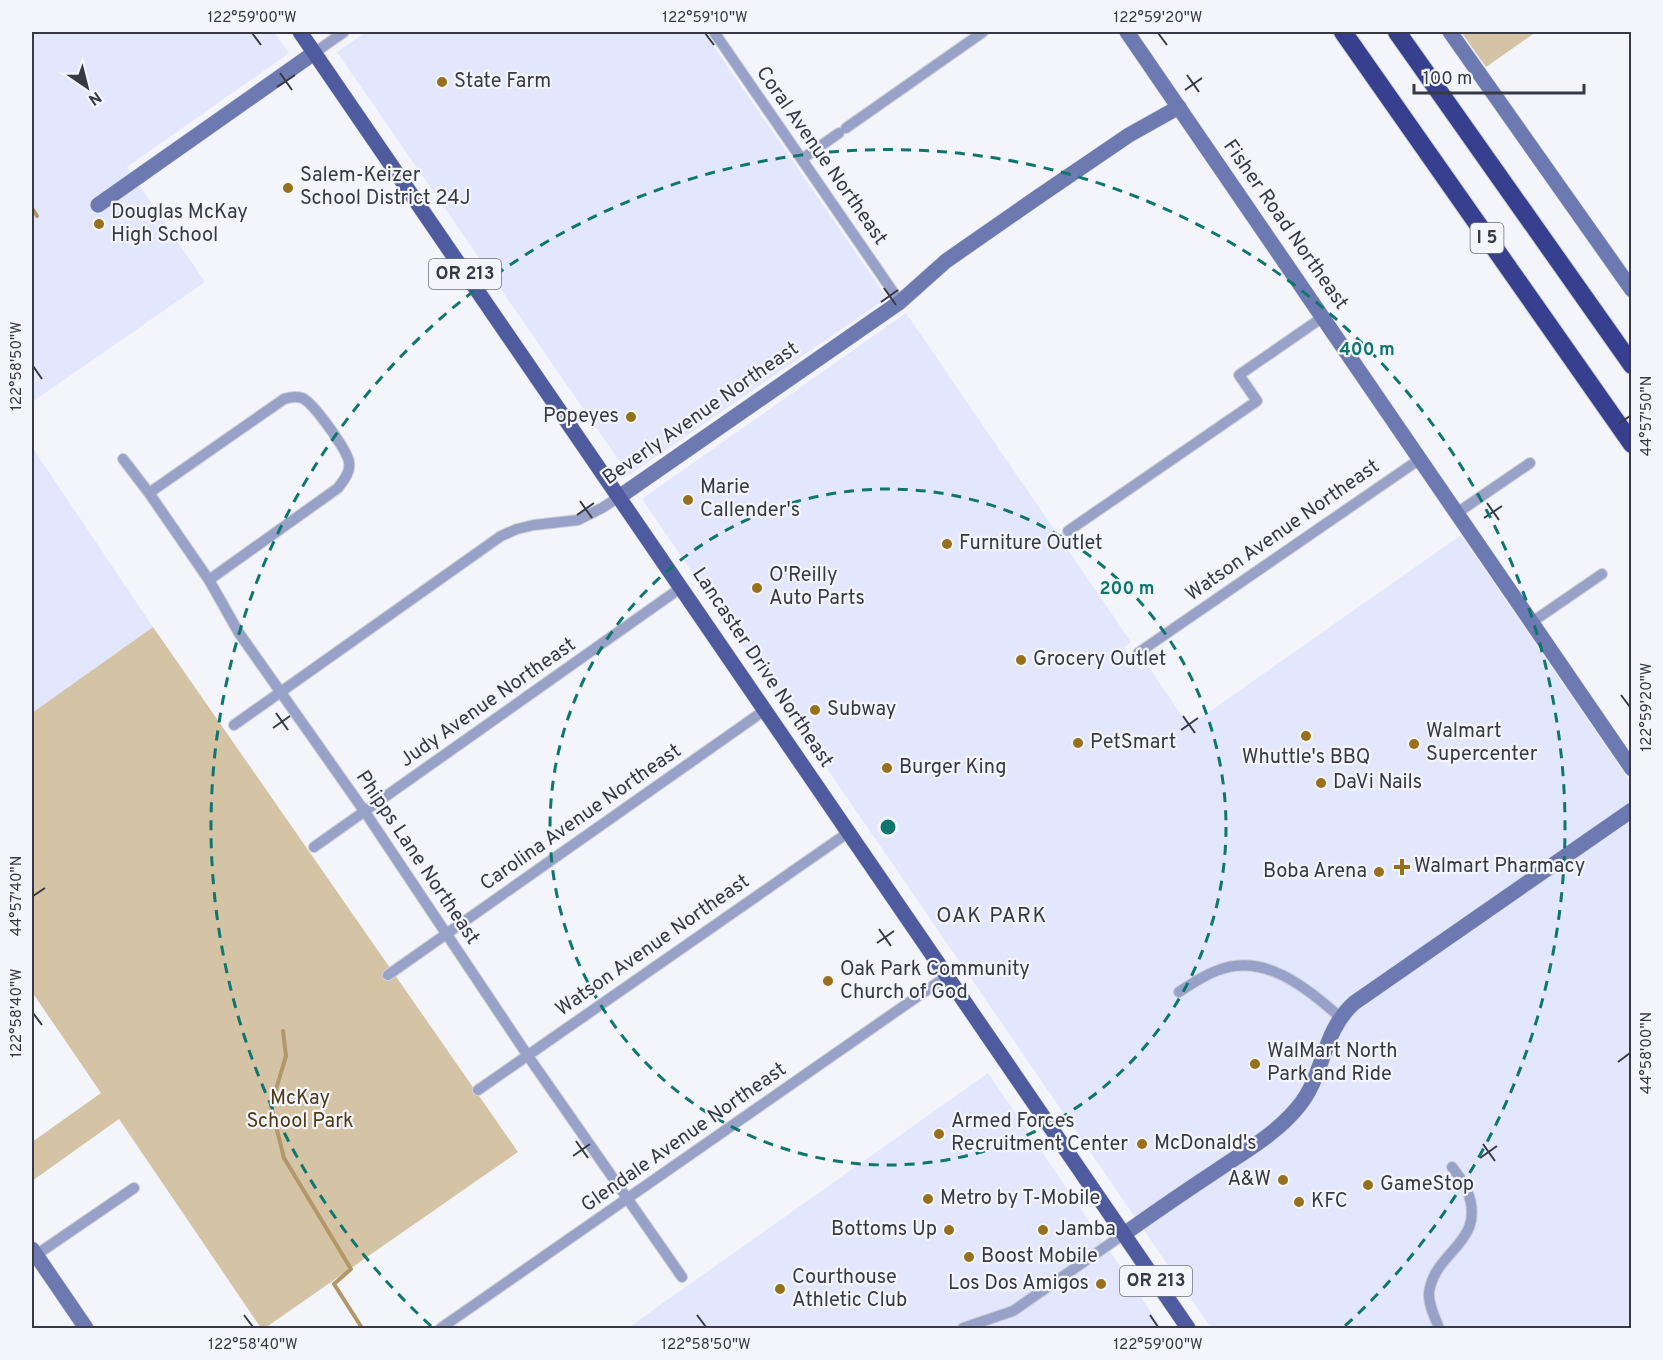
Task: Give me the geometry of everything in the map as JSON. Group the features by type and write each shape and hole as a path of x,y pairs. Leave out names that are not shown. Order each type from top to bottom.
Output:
{"highway":[{"name":"I 5","path":"1343,32 1632,444"},
{"name":"I 5","path":"1397,32 1632,365"}],"main road":[{"name":"Lancaster Drive Northeast","path":"300,32 1188,1329"}],"street":[{"path":"98,205 344,32"},
{"name":"Coral Avenue Northeast","path":"714,32 900,302"},
{"path":"802,159 984,32"},
{"name":"Fisher Road Northeast","path":"1127,32 1632,769"},
{"path":"1450,32 1632,290"},
{"name":"Beverly Avenue Northeast","path":"234,724 501,536 516,529 534,525 578,520 602,508 900,302 946,261 1129,135 1179,106"},
{"path":"1068,531 1257,401 1239,375 1323,317"},
{"path":"148,493 275,403 295,397 303,398 312,404 345,452 349,462 349,470 345,478 338,488 209,580"},
{"name":"Phipps Lane Northeast","path":"123,459 209,580 239,633 365,812 528,1056 682,1276"},
{"name":"Watson Avenue Northeast","path":"1138,653 1420,459"},
{"path":"1457,513 1530,464"},
{"path":"1532,622 1602,574"},
{"name":"Judy Avenue Northeast","path":"314,848 682,587"},
{"name":"Carolina Avenue Northeast","path":"388,975 765,710"},
{"path":"963,1329 1013,1311 1268,1136 1290,1117 1309,1092 1332,1029 1354,1003 1632,810"},
{"name":"Watson Avenue Northeast","path":"478,1090 849,832"},
{"path":"1179,992 1218,969 1252,964 1286,976 1317,997 1340,1017"},
{"name":"Glendale Avenue Northeast","path":"441,1329 947,976"},
{"path":"1439,1329 1428,1294 1434,1275 1443,1261 1462,1242 1469,1230 1472,1208 1467,1189 1452,1167"},
{"path":"86,1329 34,1252 134,1188"}],"shaded area":[{"name":"Douglas McKay High School","path":"32,32 274,32 289,53 127,167 205,282 32,402"},
{"path":"366,32 704,32 887,298 629,475 337,52"},
{"path":"906,313 1131,642 1124,648 1140,670 1148,666 1189,726 1461,535 1631,783 1631,1328 1211,1328 642,499"},
{"path":"32,447 153,627 32,713"},
{"path":"988,1073 1162,1328 634,1328 632,1325"}],"green space":[{"path":"1461,32 1536,32 1486,67"},
{"name":"McKay School Park","path":"153,627 518,1152 265,1328 261,1328 119,1119 32,1181 32,1142 101,1093 32,992 32,713"}],"waterway":[{"path":"32,208 37,216"},
{"path":"283,1031 286,1056 271,1106 284,1158 351,1269 334,1284 362,1328"}],"place":[{"name":"State Farm","path":"442,82"},
{"name":"Salem-Keizer School District 24J","path":"288,188"},
{"name":"Douglas McKay High School","path":"99,224"},
{"name":"Popeyes","path":"631,417"},
{"name":"Marie Callender's","path":"688,500"},
{"name":"Furniture Outlet","path":"947,544"},
{"name":"O'Reilly Auto Parts","path":"757,588"},
{"name":"Grocery Outlet","path":"1021,660"},
{"name":"Subway","path":"815,710"},
{"name":"Whuttle's BBQ","path":"1306,736"},
{"name":"PetSmart","path":"1078,743"},
{"name":"Walmart Supercenter","path":"1414,744"},
{"name":"Burger King","path":"887,768"},
{"name":"DaVi Nails","path":"1321,783"},
{"name":"Walmart Pharmacy","path":"1402,867"},
{"name":"Boba Arena","path":"1379,872"},
{"name":"Oak Park Community Church of God","path":"828,981"},
{"name":"WalMart North Park and Ride","path":"1255,1064"},
{"name":"Armed Forces Recruitment Center","path":"939,1134"},
{"name":"McDonald's","path":"1142,1144"},
{"name":"A&W","path":"1283,1180"},
{"name":"GameStop","path":"1368,1185"},
{"name":"Metro by T-Mobile","path":"928,1199"},
{"name":"KFC","path":"1299,1202"},
{"name":"Bottoms Up","path":"949,1230"},
{"name":"Jamba","path":"1043,1230"},
{"name":"Boost Mobile","path":"969,1257"},
{"name":"Los Dos Amigos","path":"1101,1284"},
{"name":"Courthouse Athletic Club","path":"780,1289"}],"district":[{"name":"OAK PARK","path":"992,916"}]}
